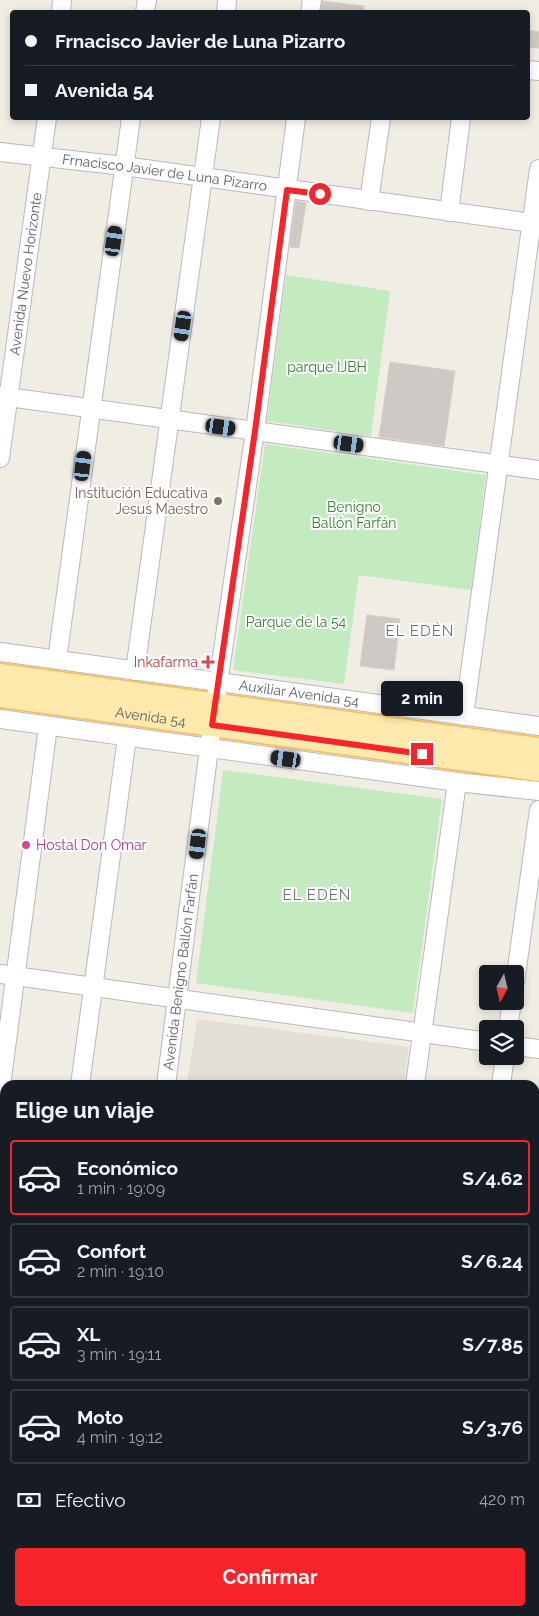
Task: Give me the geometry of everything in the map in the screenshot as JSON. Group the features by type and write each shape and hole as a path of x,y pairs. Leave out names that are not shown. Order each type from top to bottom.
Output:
{"main road":[{"name":"Avenida 54","path":"0,675 539,749"},
{"name":"Avenida 54","path":"0,696 215,704 539,770"}],"street":[{"name":"Avenida Nuevo Horizonte","path":"0,458 4,396 46,120"},
{"path":"57,660 131,120"},
{"path":"135,671 212,120"},
{"name":"Avenida Benigno Ballón Farfán","path":"167,1080 215,704 255,431 296,120"},
{"path":"369,201 381,120"},
{"path":"449,212 462,120"},
{"name":"Frnacisco Javier de Luna Pizarro","path":"0,152 41,155 124,166 535,223"},
{"path":"464,716 535,223 539,168"},
{"path":"4,396 539,470"},
{"name":"Auxiliar Avenida 54","path":"0,652 135,671 215,704 464,716 539,726"},
{"path":"0,719 457,782 539,791"},
{"path":"1,1080 8,975 48,726"},
{"path":"81,1080 127,737"},
{"path":"416,1080 457,782"},
{"path":"517,965 539,810"},
{"path":"8,975 479,1041"},
{"path":"524,1047 539,1049"},
{"path":"502,1080 504,1065"}],"shaded area":[{"path":"197,1019 409,1047 405,1080 188,1080"}],"green space":[{"name":"parque IJBH","path":"286,275 390,291 371,436 267,421"},
{"name":"Benigno Ballón Farfán","path":"265,444 486,475 471,590 359,575 344,684 233,670"},
{"path":"223,770 442,799 413,1013 196,983"}],"building":[{"path":"322,1 364,6 363,10 321,10"},
{"path":"530,30 539,32 539,48 530,47"},
{"path":"296,201 306,203 299,248 290,247"},
{"path":"390,362 455,371 444,446 379,437"},
{"path":"367,615 400,619 394,670 360,666"}],"place":[{"name":"Institución Educativa Jesus Maestro","path":"218,501"},
{"name":"Inkafarma","path":"208,662"},
{"name":"Hostal Don Omar","path":"26,845"}],"district":[{"name":"EL EDÉN","path":"420,631"},
{"name":"EL EDÉN","path":"317,895"}],"route":[{"path":"320,194 287,190 255,431 212,725 422,754"}],"park label":[{"name":"Parque de la 54","path":"296,622"}]}
